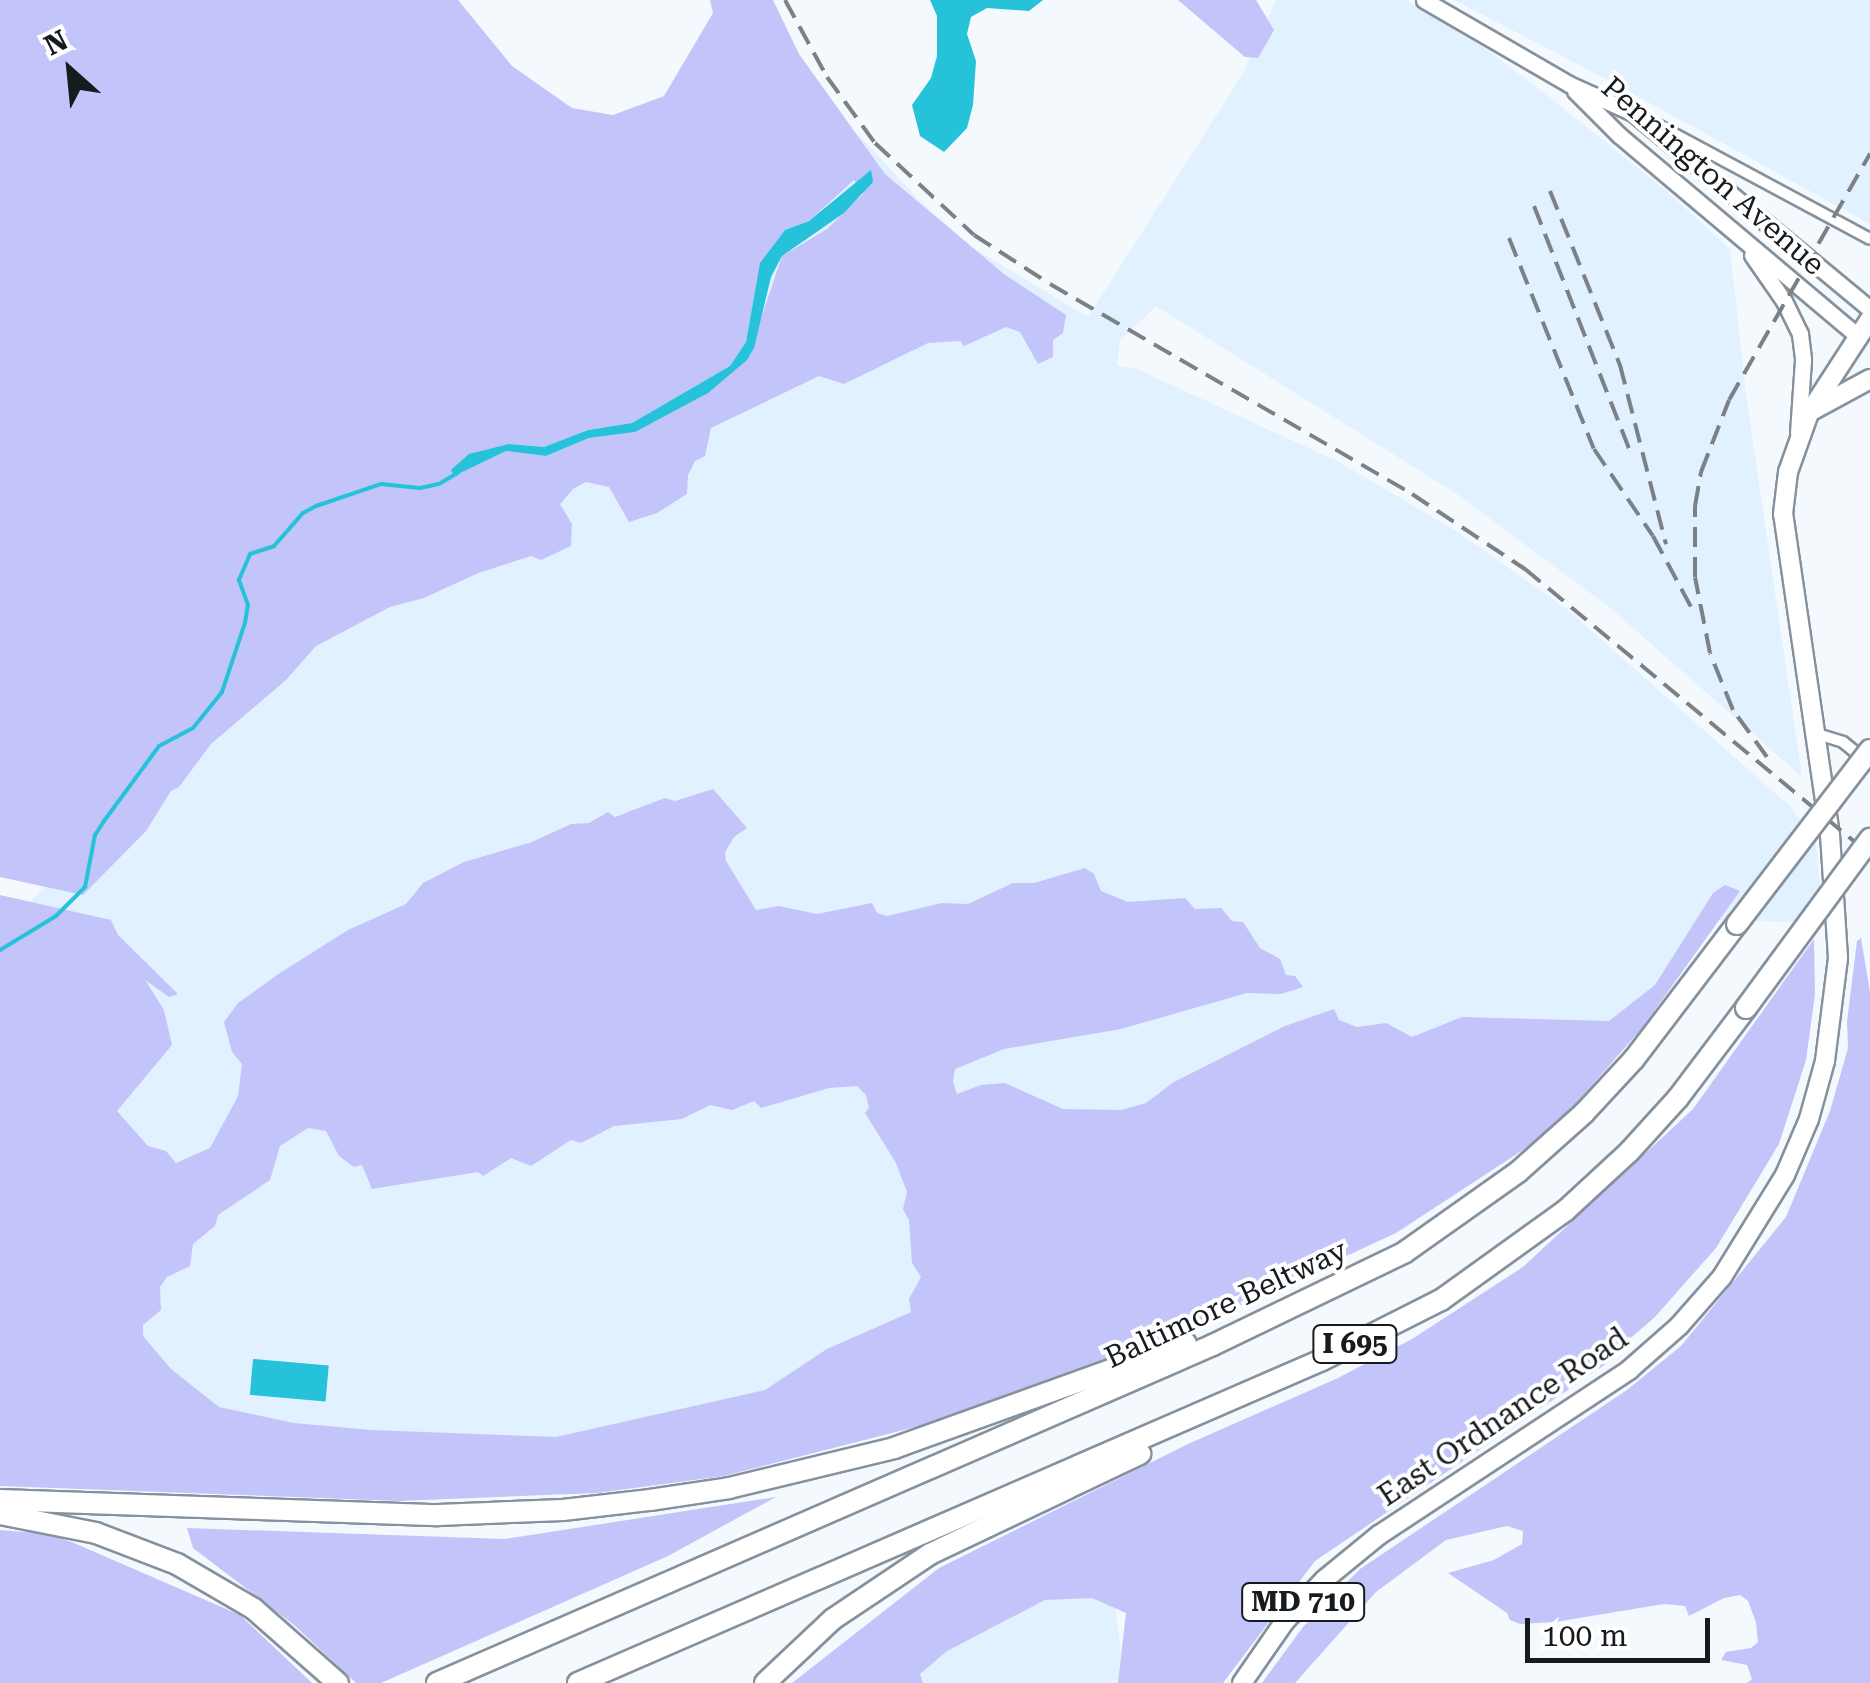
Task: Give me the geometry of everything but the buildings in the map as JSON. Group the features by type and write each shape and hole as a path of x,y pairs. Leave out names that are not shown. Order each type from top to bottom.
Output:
{"highway":[{"name":"Baltimore Beltway","path":"437,1683 1229,1338 1405,1252 1518,1172 1584,1113 1634,1059 1870,750"},
{"name":"I 695","path":"578,1683 1322,1360 1441,1300 1565,1211 1629,1152 1678,1098 1870,839"},
{"path":"0,1500 438,1516 563,1510 729,1488 894,1448 1289,1304 1405,1252"},
{"path":"764,1683 833,1620 930,1554 1294,1380 1441,1300"},
{"path":"0,1514 96,1533 176,1564 254,1609 338,1683"}],"main road":[{"name":"Pennington Avenue","path":"1424,0 1569,84 1633,114 1870,309"},
{"name":"Pennington Avenue","path":"1569,84 1619,135 1864,340"},
{"path":"1731,228 1778,290 1800,334 1803,360 1797,442"},
{"name":"East Ordnance Road","path":"1242,1683 1285,1621 1379,1535 1628,1370 1679,1326 1722,1278 1758,1225 1809,1119 1834,1006 1836,881 1783,514 1797,442 1808,412 1864,340 1870,319"},
{"path":"1808,412 1870,379"}],"street":[{"path":"1633,114 1870,239"},
{"path":"1813,733 1843,742 1870,766"}],"shaded area":[{"path":"0,0 458,0 512,66 572,108 613,115 664,96 713,13 710,0 773,0 799,54 885,174 1004,274 1066,315 1063,333 1053,340 1053,357 1038,364 1020,332 1006,327 964,346 960,341 928,343 844,384 819,376 711,428 705,456 695,461 688,475 687,494 657,513 629,522 609,487 586,482 573,489 560,504 572,524 571,546 541,560 531,556 476,574 424,598 390,607 316,646 286,680 211,744 179,787 171,791 146,831 83,895 0,877","holes":["854,180 863,194 827,229 782,256 747,360 635,432 589,438 546,456 506,451 455,475 509,444 544,447 588,430 632,423 730,366 746,342 760,264 785,230 809,221"]},
{"path":"930,0 1043,0 1029,11 987,8 971,17 967,34 976,61 973,105 967,128 944,152 920,136 912,105 931,78 937,56 937,16"},
{"path":"1178,0 1256,0 1274,30 1258,58 1245,57"},
{"path":"1276,0 1407,0 1486,49 1534,85 1662,187 1730,249 1746,394 1802,777 1608,606 1457,494 1156,306 1120,341 1117,366 1135,368 1339,462 1458,532 1568,610 1792,808 1816,843 1824,923 1710,920 1669,975 1567,1053 946,1371 551,1452 347,1441 237,1415 180,1390 73,1324 4,932 72,855 405,496 856,162 858,134 921,202 972,247 1088,317 1242,75"},
{"path":"1454,0 1870,0 1870,224 1593,72"},
{"path":"871,170 873,182 844,213 782,256 771,277 754,348 747,360 708,393 635,432 589,438 546,456 506,451 454,476 451,470 469,454 509,444 544,447 588,430 632,423 730,366 746,342 760,263 785,230 809,221"},
{"path":"713,789 747,828 734,837 725,852 726,861 756,910 779,906 817,914 872,903 877,913 887,916 942,903 968,904 1013,883 1034,883 1085,868 1094,874 1101,891 1128,902 1185,898 1195,909 1221,908 1232,921 1243,922 1260,948 1280,959 1286,975 1295,976 1303,987 1281,994 1247,993 1121,1029 1004,1049 955,1069 953,1082 957,1094 981,1085 1005,1083 1063,1109 1121,1110 1146,1103 1174,1082 1285,1026 1334,1009 1339,1020 1357,1027 1386,1023 1412,1037 1462,1017 1609,1021 1655,985 1713,893 1725,885 1740,891 1642,1028 1552,1131 1396,1233 1139,1352 927,1424 724,1476 597,1493 399,1501 0,1486 0,895 111,920 118,935 178,994 169,997 145,980 164,1010 172,1045 117,1111 148,1146 166,1151 176,1163 210,1148 238,1096 242,1064 232,1052 224,1022 238,1003 348,930 406,904 423,883 464,862 532,842 571,824 589,823 608,812 615,817 665,798 675,801","holes":["857,1086 866,1095 869,1108 865,1113 896,1163 907,1192 903,1209 909,1220 912,1263 921,1277 909,1299 911,1312 827,1349 765,1390 556,1437 371,1430 294,1423 219,1407 171,1369 143,1336 143,1325 161,1310 160,1287 167,1277 190,1266 193,1244 215,1226 218,1215 270,1180 280,1146 308,1128 326,1131 339,1156 354,1167 362,1165 372,1189 478,1172 483,1176 511,1158 531,1166 571,1140 581,1143 614,1126 682,1119 710,1105 732,1110 754,1101 761,1108 829,1088"]},
{"path":"1861,938 1870,992 1870,1683 1747,1683 1752,1679 1747,1665 1721,1660 1726,1652 1751,1648 1758,1642 1748,1601 1740,1595 1724,1598 1689,1616 1685,1606 1664,1604 1555,1622 1520,1624 1510,1620 1507,1613 1448,1573 1494,1560 1522,1544 1523,1531 1507,1526 1446,1540 1376,1592 1295,1683 1262,1683 1303,1627 1360,1569 1627,1390 1681,1346 1786,1217 1830,1111 1848,1048 1847,1022 1857,941"},
{"path":"1814,939 1815,994 1806,1060 1779,1144 1716,1248 1654,1318 1619,1348 1615,1358 1315,1561 1223,1683 1118,1683 1126,1613 1092,1598 1045,1600 947,1651 920,1674 923,1683 792,1683 939,1568 1188,1444 1338,1378 1412,1339 1523,1267 1693,1109"},
{"path":"253,1359 329,1366 326,1401 250,1395"},
{"path":"776,1497 668,1556 381,1683 356,1683 294,1625 193,1548 187,1528 505,1539"},
{"path":"0,1530 49,1534 240,1615 312,1683 0,1683"},
{"path":"1110,1556 1124,1683 890,1683"}],"waterway":[{"path":"0,950 56,916 85,887 95,835 104,821 159,746 193,728 222,692 245,623 248,605 239,580 250,554 274,546 303,513 316,506 381,484 420,488 439,484 457,473"}],"railway":[{"path":"785,0 827,77 875,143 974,235 1050,284 1412,494 1525,569 1870,854"},
{"path":"1767,757 1733,710 1710,653 1695,577 1695,506 1701,472 1729,400 1870,154"},
{"path":"1550,191 1620,365 1666,544"},
{"path":"1534,206 1632,456"},
{"path":"1509,238 1594,449 1653,536 1691,607"}]}
